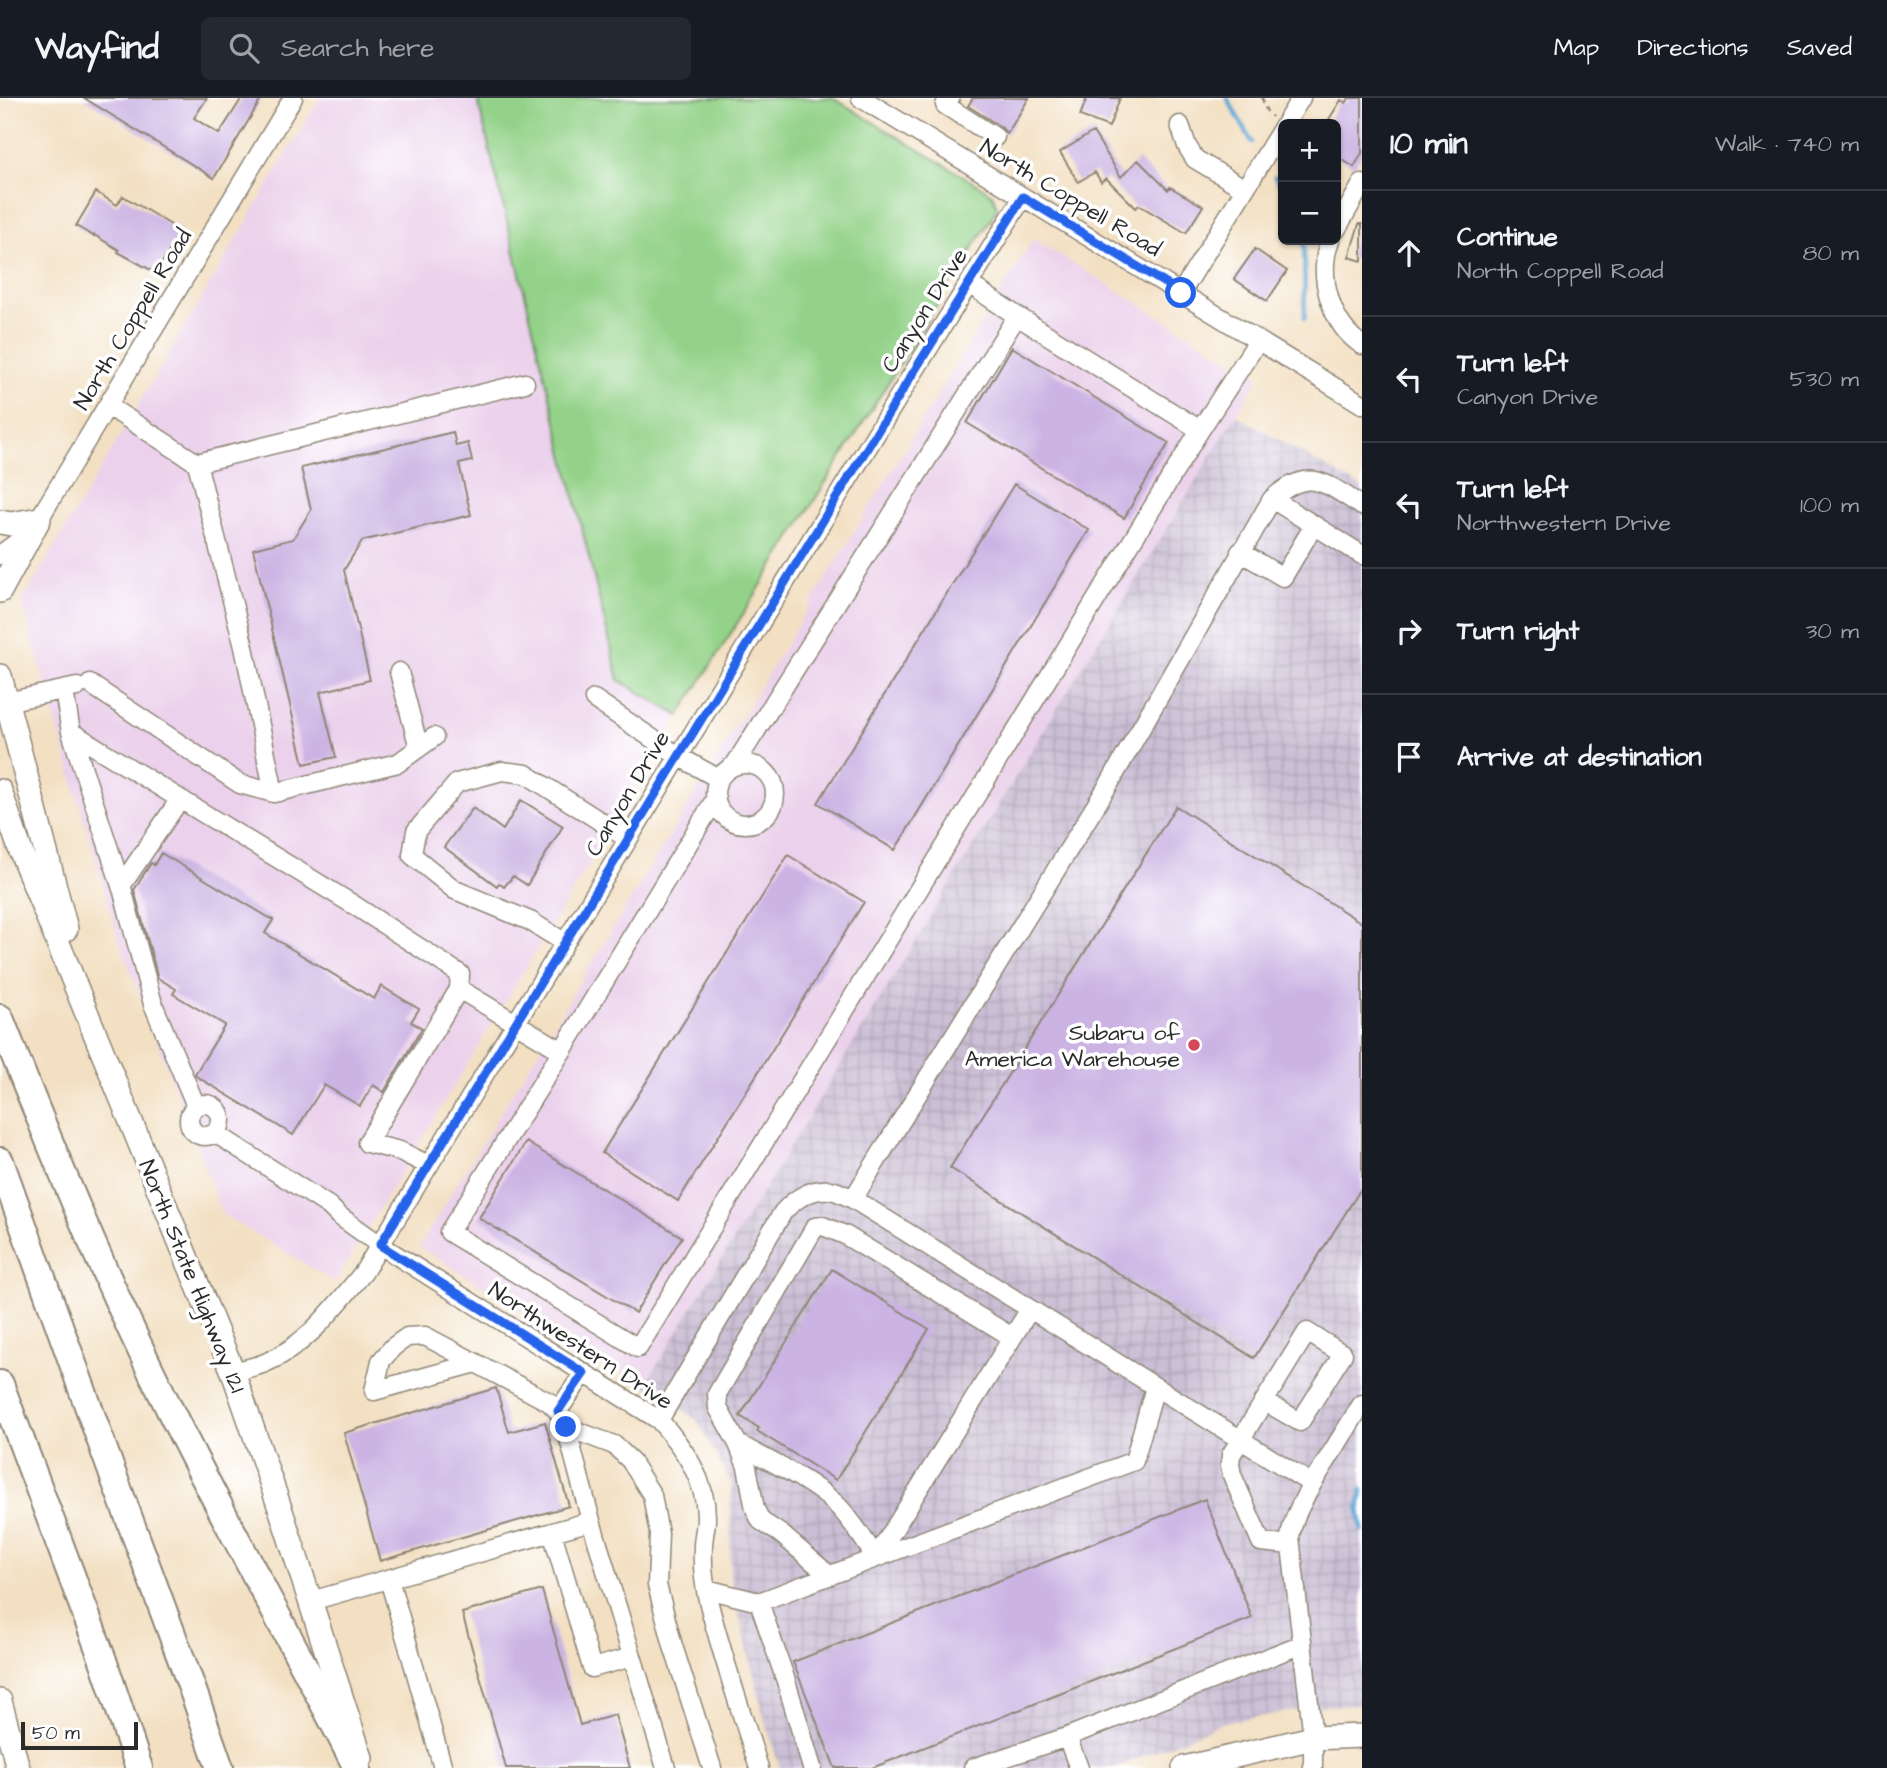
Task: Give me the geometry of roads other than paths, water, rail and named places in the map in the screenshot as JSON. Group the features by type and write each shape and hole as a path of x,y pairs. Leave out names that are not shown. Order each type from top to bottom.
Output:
{"highway":[{"path":"0,1018 42,1127 104,1272 159,1388 208,1487 358,1768"},
{"path":"0,1161 220,1768"},
{"path":"0,1384 103,1660 139,1768"}],"main road":[{"path":"0,522 11,524 39,519"},
{"path":"0,592 39,519"},
{"path":"0,676 64,924 107,1062"},
{"name":"North State Highway 121","path":"0,791 21,852 233,1372 365,1768"},
{"path":"0,1702 18,1768"},
{"path":"1184,1768 1313,1738 1362,1736"}],"street":[{"name":"North Coppell Road","path":"0,555 19,541 39,519 293,98"},
{"name":"North Coppell Road","path":"861,98 1362,404"},
{"path":"1283,119 1301,98"},
{"path":"943,101 995,137"},
{"path":"1180,125 1195,159 1245,189"},
{"path":"1181,293 1245,189 1278,127"},
{"path":"1341,221 1362,184"},
{"name":"Canyon Drive","path":"233,1372 266,1363 310,1333 363,1273 1023,197"},
{"path":"1329,245 1325,257 1329,294 1339,322 1350,337 1362,345"},
{"path":"969,284 1200,430"},
{"path":"734,766 1017,316"},
{"path":"716,798 449,1232 638,1348 1200,430 1258,341"},
{"path":"197,463 525,383"},
{"path":"108,406 197,463 244,647 274,793"},
{"path":"853,1199 1109,784 1272,499 1287,486 1303,480 1323,483 1362,506"},
{"path":"1272,499 1362,555"},
{"path":"1240,552 1283,577 1314,525"},
{"path":"399,672 418,748"},
{"path":"77,687 71,732 121,886"},
{"path":"6,702 77,687 240,784 274,793 398,763 434,737"},
{"path":"594,699 678,756 719,779"},
{"path":"71,732 355,905 460,974 459,989 367,1143 400,1151 428,1165"},
{"path":"753,764 762,768 774,784 774,803 762,819 753,823 733,821 719,808 716,788 719,779 725,771 734,766 753,764"},
{"path":"564,942 530,921 455,890 412,855 416,831 457,783 502,771 526,774 628,839"},
{"path":"121,886 180,799"},
{"name":"Northwestern Drive","path":"121,886 153,1003 196,1106 189,1115 193,1131 203,1137 215,1133 329,1206 380,1245 659,1420 678,1442 692,1465 704,1496 706,1518 703,1569 708,1602 759,1768"},
{"path":"459,989 562,1051"},
{"path":"659,1420 783,1212 793,1201 804,1195 831,1190 853,1199 1312,1484"},
{"path":"830,1576 781,1534 761,1521 755,1509 747,1467 718,1408 717,1394 815,1227 824,1226 845,1235 1013,1337"},
{"path":"876,1558 1030,1309"},
{"path":"1264,1401 1300,1422 1343,1354 1307,1332 1240,1439 1231,1455 1232,1475 1261,1542 1291,1545"},
{"path":"476,1363 374,1391 381,1362 393,1347 407,1337 425,1336 476,1363 549,1402 562,1419 666,1768"},
{"path":"562,1419 584,1373"},
{"path":"706,1589 759,1602 1134,1461 1155,1387"},
{"path":"1313,1768 1313,1738 1291,1545 1292,1525 1312,1484 1362,1404"},
{"path":"562,1419 614,1445 630,1460 652,1495 659,1534 657,1585 673,1646 712,1768"},
{"path":"738,1444 793,1474 836,1504 876,1558"},
{"path":"310,1601 591,1521"},
{"path":"552,1532 592,1668 632,1657"},
{"path":"389,1579 443,1768"},
{"path":"759,1602 812,1768"},
{"path":"973,1768 1067,1737 1303,1644"},
{"path":"1067,1737 1079,1768"}],"waterway":[{"path":"1227,98 1252,142"},
{"path":"1275,177 1278,182"},
{"path":"1304,245 1305,318"},
{"path":"1362,1490 1359,1510 1362,1530"}],"place":[{"name":"Subaru of America Warehouse","path":"1194,1045"}]}
